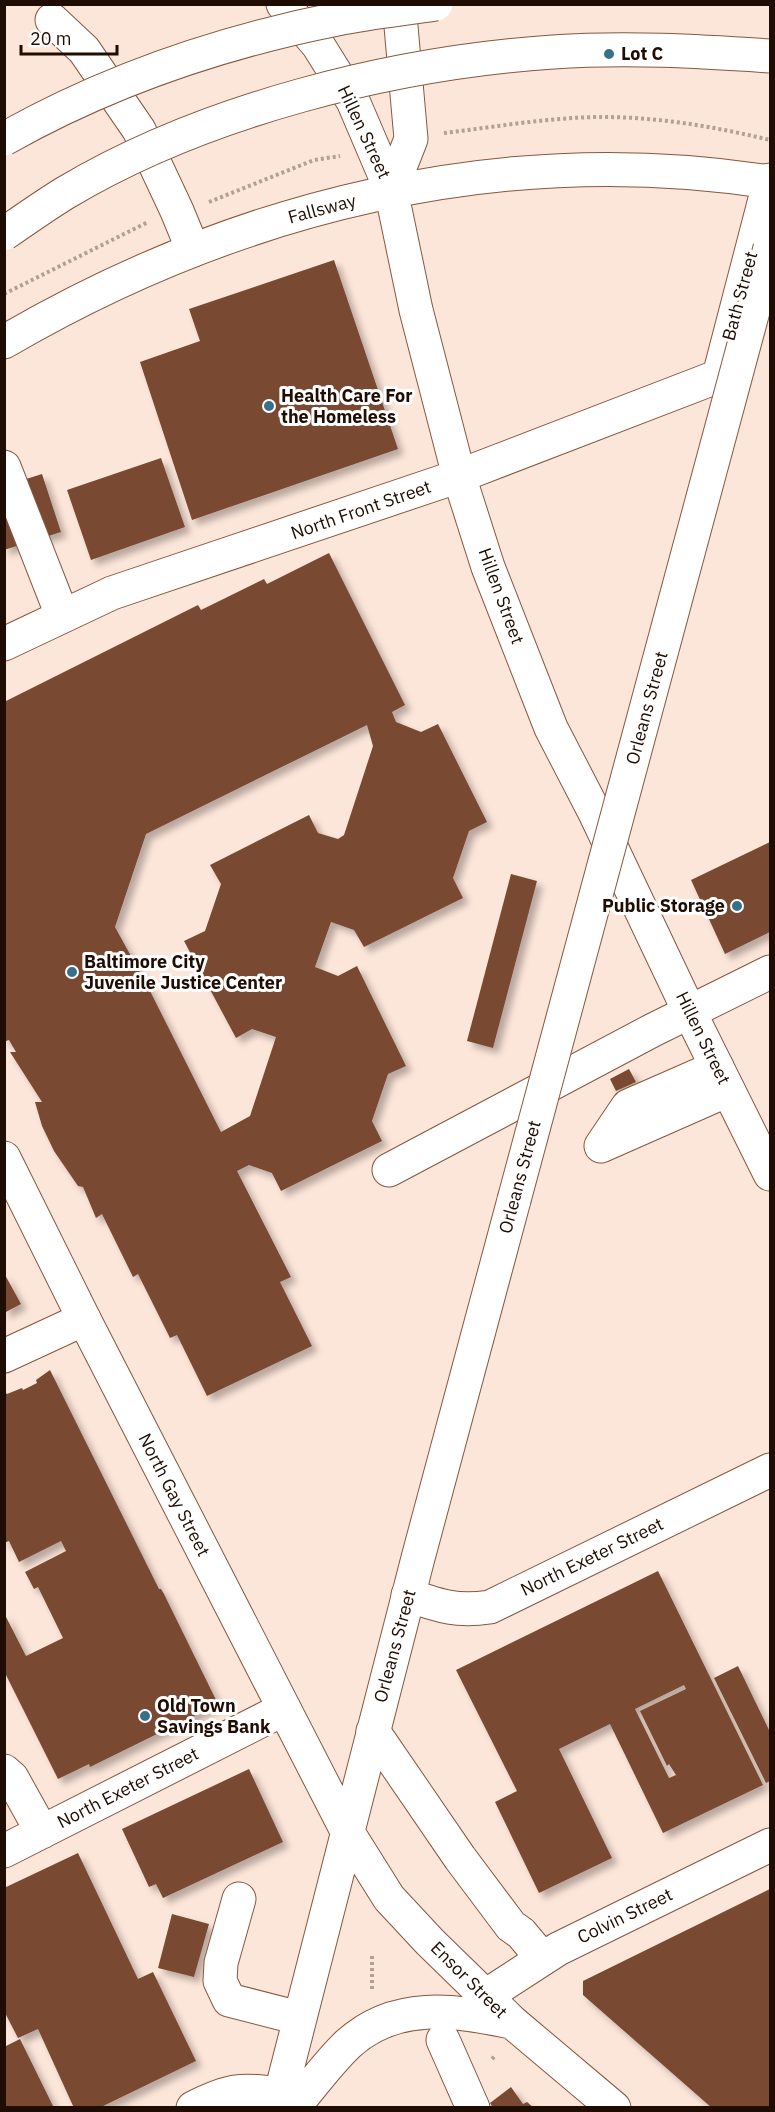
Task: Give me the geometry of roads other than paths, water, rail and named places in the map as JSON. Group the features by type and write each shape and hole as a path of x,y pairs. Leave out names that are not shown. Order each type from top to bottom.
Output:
{"main road":[{"name":"Hillen Street","path":"283,4 318,45 353,102 391,190 416,310 459,476 488,567 551,728 596,813 689,1011 771,1174"},
{"path":"391,190 411,139 399,4"},
{"path":"4,139 100,93 181,59 267,34 340,18 436,4"},
{"path":"52,20 84,50 139,130 193,250"},
{"path":"4,234 64,193 125,161 187,133 255,110 332,88 407,71 477,59 554,52 629,50 771,56"},
{"name":"Fallsway","path":"4,342 93,294 193,250 308,212 391,190 446,181 562,170 665,170 770,181"},
{"name":"Bath Street","path":"719,376 770,181"},
{"name":"Orleans Street","path":"283,2103 299,2018 408,1595 771,248"},
{"name":"North Front Street","path":"4,644 112,593 459,476 719,376"},
{"path":"4,467 62,615"},
{"path":"389,1170 689,1011 771,972"},
{"name":"North Gay Street","path":"4,1158 347,1832"},
{"path":"4,1356 84,1319"},
{"name":"North Exeter Street","path":"408,1595 446,1608 460,1610 490,1607 771,1470"},
{"name":"North Exeter Street","path":"4,1851 284,1709"},
{"path":"373,1731 460,1858 511,1926 542,1958"},
{"path":"4,1771 12,1778 42,1832"},
{"name":"Ensor Street","path":"347,1832 389,1898 484,1997 614,2108"},
{"name":"Colvin Street","path":"484,1997 542,1958 771,1845"},
{"path":"239,1899 221,1963 220,1981 229,2000 299,2018"},
{"path":"193,2108 220,2094 254,2090 283,2103 348,2044 373,2026 404,2014 442,2011 474,2014 512,2022"},
{"path":"443,2040 473,2108"}],"place":[{"name":"Lot C","path":"609,54"},
{"name":"Health Care For the Homeless","path":"269,406"},
{"name":"Public Storage","path":"737,906"},
{"name":"Baltimore City Juvenile Justice Center","path":"72,972"},
{"name":"Old Town Savings Bank","path":"145,1716"}]}
